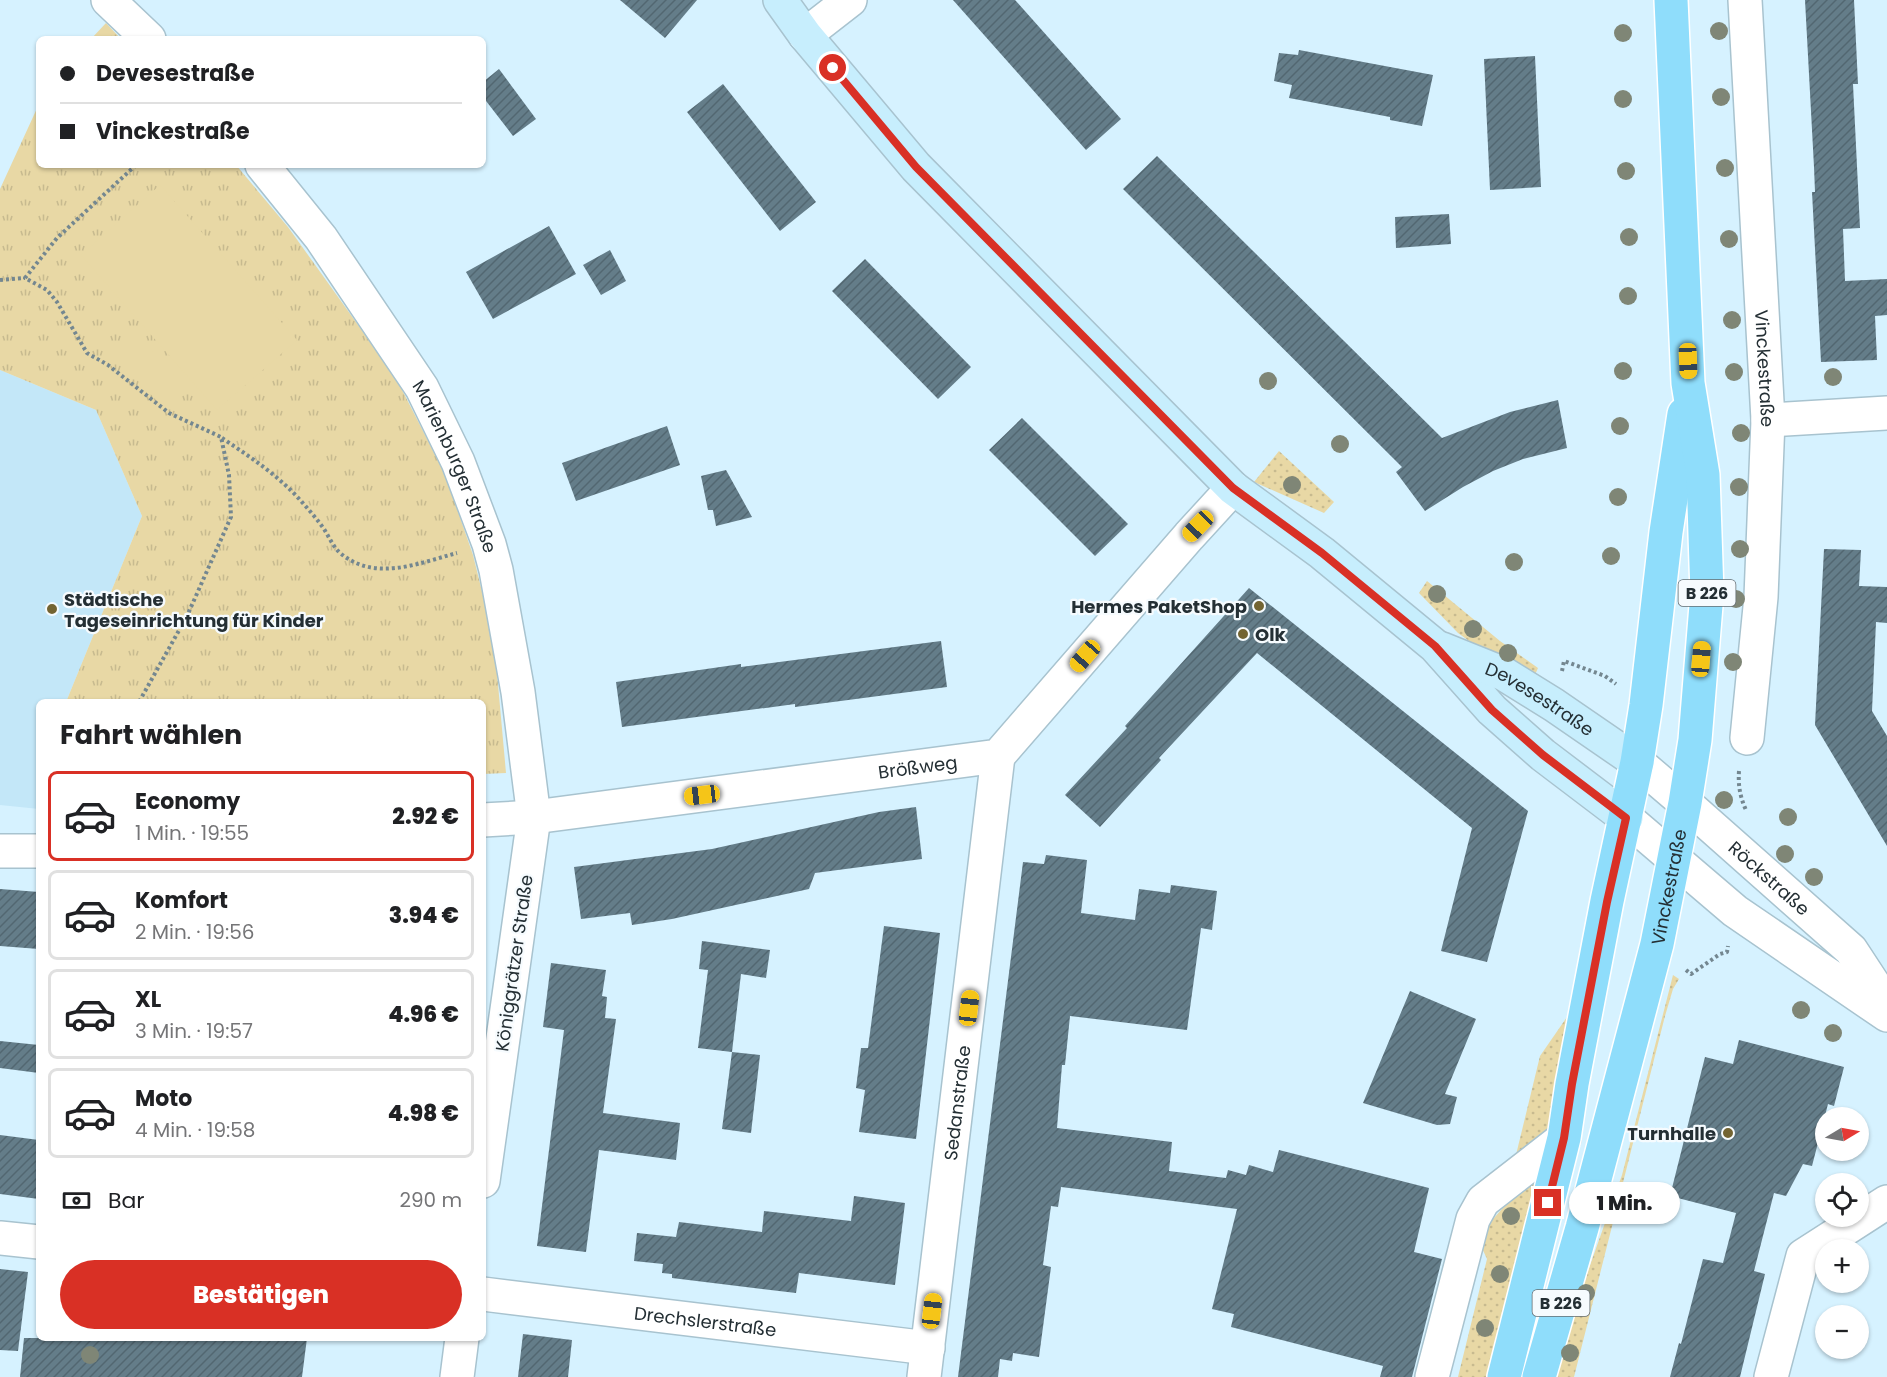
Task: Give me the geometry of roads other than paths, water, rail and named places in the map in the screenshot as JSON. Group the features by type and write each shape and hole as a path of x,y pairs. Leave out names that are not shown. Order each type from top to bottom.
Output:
{"main road":[{"name":"Vinckestraße","path":"1539,1377 1582,1228 1657,944 1695,740 1707,593 1703,475 1688,383 1671,0"},
{"name":"Vinckestraße","path":"1504,1377 1564,1138 1596,958 1637,762 1666,532 1688,383"}],"street":[{"path":"108,0 145,36"},
{"name":"Devesestraße","path":"780,0 805,35 916,167 1233,488 1322,553 1435,646 1492,710 1543,755 1626,818"},
{"path":"805,35 850,0"},
{"name":"Vinckestraße","path":"1745,0 1768,420 1761,597 1747,738"},
{"name":"Marienburger Straße","path":"264,168 321,238 423,388 458,462 489,544 495,570 518,692 534,817"},
{"path":"1768,420 1887,413"},
{"path":"998,756 1233,488"},
{"name":"Devesestraße","path":"1435,646 1504,674 1637,762"},
{"name":"Brößweg","path":"486,820 534,817 998,756"},
{"name":"Sedanstraße","path":"926,1362 998,756"},
{"name":"Röckstraße","path":"1637,762 1851,950 1887,1005"},
{"name":"Königgrätzer Straße","path":"486,1160 534,817"},
{"path":"1626,818 1736,911 1887,1015"},
{"path":"0,850 36,851"},
{"path":"1431,1377 1473,1219 1483,1201 1564,1138"},
{"path":"1771,1377 1803,1256 1887,1202"},
{"path":"0,1238 36,1242"},
{"name":"Drechslerstraße","path":"486,1294 926,1362"},
{"path":"458,1377 462,1341"}],"place":[{"name":"Hermes PaketShop","path":"1259,606"},
{"name":"Städtische Tageseinrichtung für Kinder","path":"52,609"},
{"name":"Olk","path":"1243,634"},
{"name":"Turnhalle","path":"1728,1133"}]}
